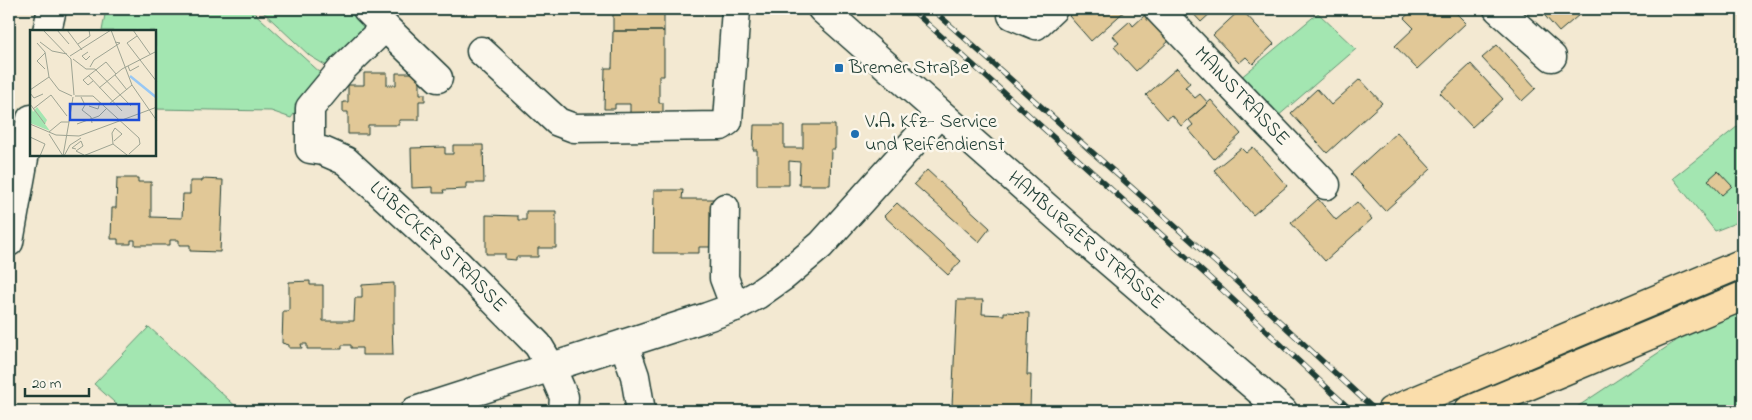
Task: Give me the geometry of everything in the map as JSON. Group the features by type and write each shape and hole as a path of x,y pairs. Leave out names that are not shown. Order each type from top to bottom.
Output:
{"highway":[{"path":"1391,411 1743,264"},
{"path":"1468,411 1743,296"}],"street":[{"path":"47,30 52,9"},
{"path":"481,51 558,122 574,128 721,126 728,121 736,9"},
{"name":"HAMBURGER STRASSE","path":"822,9 939,114 1283,411"},
{"name":"MAINSTRASSE","path":"1158,9 1326,185"},
{"path":"1498,9 1552,57"},
{"path":"376,18 438,78"},
{"name":"LÜBECKER STRASSE","path":"376,18 343,68 310,108 310,149 323,151 346,161 458,264 538,345 551,367 564,397 564,411"},
{"path":"415,411 624,344 735,306 757,296 821,245 939,114"},
{"path":"9,242 30,125"},
{"path":"725,208 724,278 735,306"},
{"path":"624,344 635,376 641,411"}],"green space":[{"path":"106,9 250,9 323,75 291,118 271,111 156,109 156,30 102,30"},
{"path":"260,9 356,9 367,19 365,30 330,68 310,56"},
{"path":"1318,13 1356,49 1277,117 1239,79"},
{"path":"1743,122 1743,220 1715,231 1673,178"},
{"path":"1743,300 1743,411 1571,411 1727,307"},
{"path":"149,327 241,411 124,411 94,384"}],"building":[{"path":"613,9 664,9 664,31 613,31"},
{"path":"1077,9 1127,9 1091,41 1069,16"},
{"path":"1189,9 1215,9 1201,22"},
{"path":"1241,9 1274,44 1253,64 1246,57 1239,63 1213,35"},
{"path":"1414,9 1452,9 1466,23 1417,69 1395,46 1414,28 1404,18"},
{"path":"1539,9 1586,9 1559,32"},
{"path":"1145,15 1169,41 1136,71 1114,47 1119,43 1113,36 1130,21 1133,26"},
{"path":"613,31 664,31 664,76 659,76 659,103 663,103 663,118 630,118 630,104 615,104 615,109 604,109 605,68 612,68"},
{"path":"1497,45 1536,88 1522,101 1482,58"},
{"path":"1471,64 1503,99 1472,127 1440,93"},
{"path":"1177,68 1190,83 1185,87 1195,98 1200,94 1208,103 1181,126 1172,115 1167,119 1146,95"},
{"path":"364,73 387,73 387,85 396,85 396,73 420,73 420,94 425,94 425,101 419,101 419,120 399,120 399,125 368,125 368,134 348,134 348,112 343,112 343,102 348,102 348,85 364,85"},
{"path":"1360,79 1382,103 1327,153 1291,113 1317,89 1331,105"},
{"path":"1211,100 1241,134 1214,159 1188,129 1193,125 1189,120"},
{"path":"754,125 784,125 784,148 803,148 803,125 835,125 835,149 831,149 830,185 799,185 800,162 789,161 789,185 757,185 757,150 753,150"},
{"path":"1397,132 1431,169 1385,211 1351,174"},
{"path":"453,145 483,145 484,183 466,183 466,189 443,190 444,193 433,193 433,187 412,188 411,148 445,147 445,154 453,154"},
{"path":"1253,147 1287,186 1253,215 1214,170 1241,148 1246,153"},
{"path":"927,170 990,228 979,242 914,184"},
{"path":"1718,171 1732,186 1722,195 1708,180"},
{"path":"117,178 138,178 138,182 151,182 151,217 182,218 183,194 190,194 190,181 202,181 202,179 223,180 220,252 190,251 190,245 179,245 179,240 170,240 170,245 135,245 135,240 131,240 131,244 118,244 118,239 111,239 112,208 116,208"},
{"path":"654,190 683,190 682,199 718,199 718,247 699,247 699,253 653,253"},
{"path":"1318,199 1336,220 1357,202 1372,219 1325,261 1291,223"},
{"path":"897,203 961,261 948,275 884,216"},
{"path":"526,211 556,211 556,248 538,248 538,257 516,257 516,260 505,259 505,254 486,254 486,215 518,216 518,220 526,220"},
{"path":"310,281 310,285 323,285 323,321 354,321 355,298 362,298 362,285 394,283 393,355 362,355 362,348 351,348 351,345 342,345 342,349 307,349 307,344 301,344 302,348 289,348 289,345 282,343 283,311 289,311 289,282"},
{"path":"957,300 983,300 982,314 1004,315 1004,312 1029,313 1027,375 1031,375 1030,409 952,406"}],"railway":[{"path":"911,9 1214,282 1352,411"},
{"path":"932,9 1223,269 1376,411"}],"place":[{"name":"Bremer Straße","path":"839,68"},
{"name":"V.A. Kfz- Service und Reifendienst","path":"855,134"}]}
